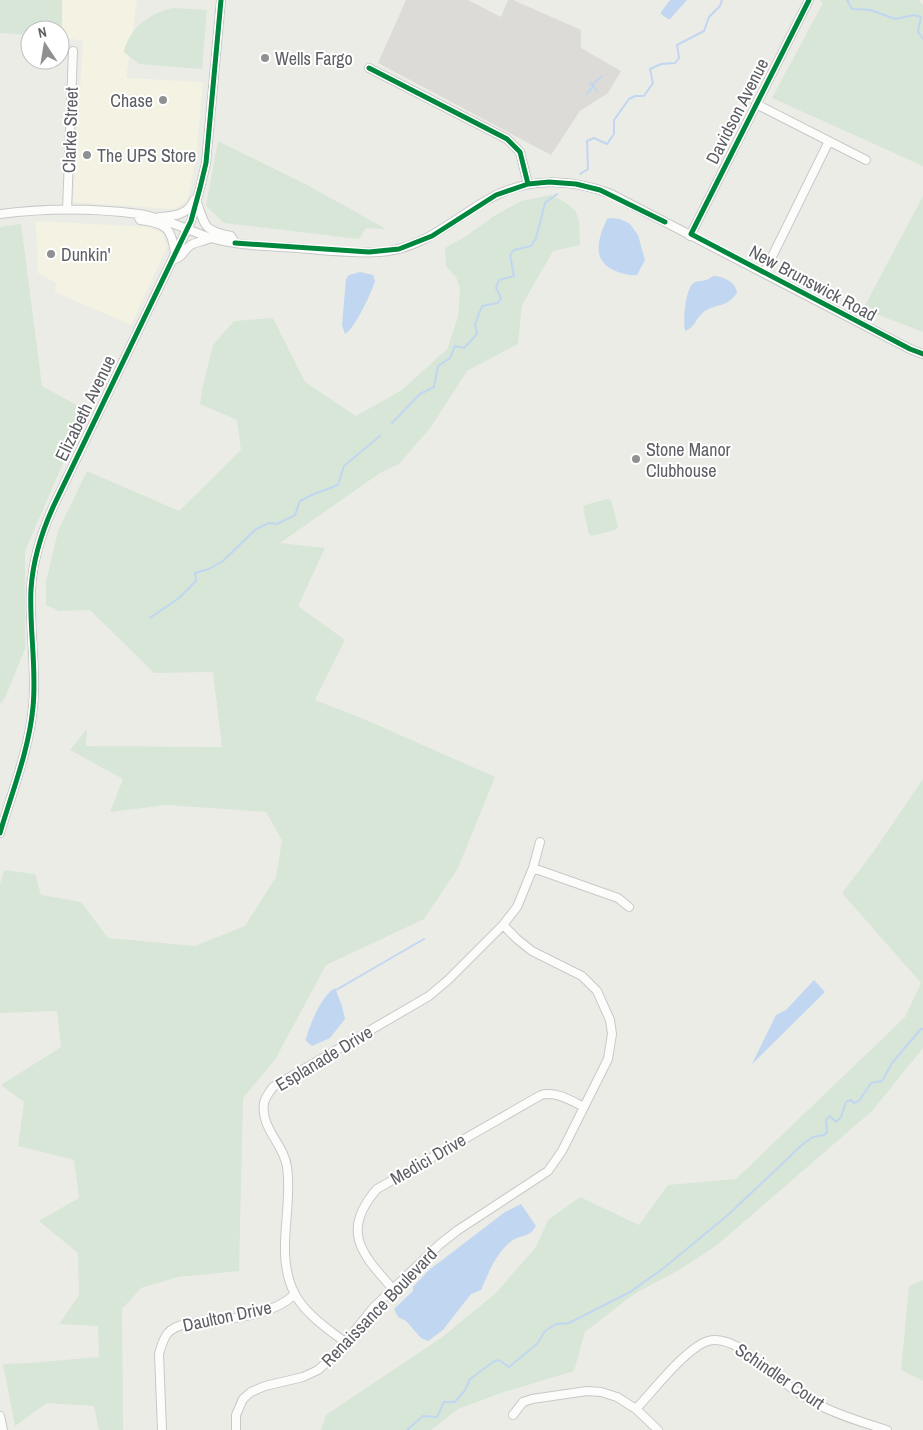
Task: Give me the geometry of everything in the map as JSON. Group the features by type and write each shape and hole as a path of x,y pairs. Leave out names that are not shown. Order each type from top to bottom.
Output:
{"street":[{"name":"Elizabeth Avenue","path":"0,833 25,750 32,719 34,686 31,588 38,547 54,504 188,228 206,162 221,0"},
{"name":"Davidson Avenue","path":"690,235 809,0"},
{"name":"Clarke Street","path":"67,210 74,51"},
{"path":"369,68 507,139 520,152 528,184"},
{"path":"756,104 866,160"},
{"path":"764,273 829,141"},
{"name":"New Brunswick Road","path":"137,214 188,228 210,238 235,244 369,252 399,249 432,236 496,195 528,184 567,182 600,190 923,354"},
{"path":"154,218 172,216 186,211 191,207 195,195 199,193"},
{"path":"196,202 201,218 206,226 220,234 231,236 235,244"},
{"path":"0,214 56,209 137,214 140,220 160,224 168,230 173,239 174,257 180,258 191,244 206,241 210,238"},
{"name":"Esplanade Drive","path":"345,1342 310,1313 295,1294 286,1272 289,1181 287,1164 280,1146 264,1119 264,1102 273,1087 292,1074 429,996 448,980 503,925 522,899 540,842"},
{"path":"533,868 618,898 629,907"},
{"name":"Renaissance Boulevard","path":"236,1430 236,1415 243,1399 251,1392 265,1386 303,1377 318,1370 337,1353 373,1308 392,1288 440,1244 458,1230 548,1171 562,1151 608,1059 612,1034 610,1020 605,1006 596,991 582,976 532,950 503,925"},
{"name":"Medici Drive","path":"392,1288 370,1264 362,1251 358,1238 359,1220 365,1202 377,1189 541,1095 548,1093 559,1095 584,1107"},
{"name":"Daulton Drive","path":"162,1430 159,1354 162,1342 168,1332 175,1326 260,1313 274,1308 295,1294"},
{"name":"Schindler Court","path":"636,1409 689,1352 708,1341 718,1340 730,1342 738,1347 803,1396 818,1405 846,1418 888,1430"},
{"path":"513,1415 523,1402 587,1391 617,1397 636,1409 658,1430"},
{"path":"0,1416 3,1430"}],"shaded area":[{"path":"62,0 137,0 126,78 203,82 196,159 188,198 180,206 173,209 73,202 83,41 70,39 70,20 62,20"},
{"path":"406,0 468,0 501,17 508,0 513,0 581,30 581,48 621,71 608,93 580,111 551,155 378,63"},
{"path":"36,221 149,227 162,233 167,247 131,325 55,292 56,283 38,273"}],"green space":[{"path":"0,0 62,0 62,20 20,20 20,34 0,33"},
{"path":"819,0 919,0 923,5 923,166 772,98 823,3"},
{"path":"172,8 207,10 202,69 139,64 124,52 130,36 141,23 156,14"},
{"path":"218,141 309,186 386,229 366,228 359,239 224,223 206,206"},
{"path":"551,195 574,209 577,214 579,219 580,245 553,251 522,305 518,344 467,371 431,427 399,464 380,473 280,543 325,548 298,606 345,640 315,700 366,720 495,777 458,868 424,919 326,965 276,1058 243,1098 239,1271 178,1277 141,1288 122,1309 123,1430 99,1430 94,1406 47,1403 15,1426 3,1364 99,1357 98,1326 59,1324 79,1295 78,1253 39,1221 79,1198 74,1160 18,1146 24,1102 1,1085 61,1047 57,1011 0,1013 0,884 4,870 35,874 41,895 81,902 108,938 195,946 245,926 276,877 282,840 266,812 167,805 110,812 123,779 70,750 87,729 86,746 222,747 213,672 154,673 90,610 59,611 46,605 46,582 58,531 87,471 179,511 241,450 237,420 200,404 213,345 234,321 273,318 305,382 356,416 402,390 447,349 458,317 460,288 456,277 446,266 445,248 521,201"},
{"path":"923,196 923,332 863,309"},
{"path":"21,224 42,386 86,410 25,551 25,649 5,698 0,704 0,227"},
{"path":"607,499 611,500 618,527 615,530 592,536 589,534 583,508 585,505"},
{"path":"923,779 923,1048 872,1111 716,1246 679,1270 634,1294 585,1332 574,1371 501,1393 458,1409 431,1430 321,1430 326,1415 441,1338 495,1294 536,1247 548,1220 580,1197 639,1225 668,1185 736,1179 905,1017 921,983 842,893 874,851"},
{"path":"923,1280 923,1381 901,1370 909,1286"}],"water":[{"path":"670,0 687,0 668,19 661,12"},
{"path":"607,219 620,219 630,224 638,235 645,260 637,275 625,274 609,268 600,257 599,243 601,235"},
{"path":"360,272 373,275 375,281 358,318 345,334 342,325 346,279 349,275"},
{"path":"713,276 728,280 732,283 737,293 729,301 705,311 685,331 684,320 689,290 695,282 706,280"},
{"path":"814,980 825,992 752,1064 776,1015 786,1010"},
{"path":"335,988 345,1019 330,1038 312,1046 305,1040 308,1030 323,1001"},
{"path":"521,1204 536,1226 528,1234 513,1240 502,1250 481,1290 471,1294 443,1330 428,1341 421,1338 406,1321 398,1317 394,1309 413,1291 413,1287 429,1270 505,1212"}],"waterway":[{"path":"580,174 588,169 587,141 594,138 607,144 614,134 614,120 629,99 635,96 644,96 653,83 650,69 661,64 675,63 679,58 677,45 704,31 709,17 720,6 722,0"},
{"path":"847,0 852,9 871,10 895,19 914,15 921,17 918,32 923,39"},
{"path":"590,83 593,86 602,76"},
{"path":"587,94 593,86 597,91"},
{"path":"392,423 420,394 434,387 438,366 450,358 455,346 464,348 477,334 475,324 482,306 498,303 501,298 496,288 499,280 514,276 510,255 514,250 531,246 536,238 545,203 557,194"},
{"path":"150,618 179,598 196,581 195,573 209,569 223,561 256,529 269,523 277,524 295,515 300,501 338,485 344,466 380,436"},
{"path":"336,990 424,939"},
{"path":"407,1430 423,1416 437,1417 444,1402 455,1402 465,1390 470,1379 493,1362 499,1360 509,1367 537,1344 545,1331 556,1324 569,1323 630,1292 665,1267 729,1214 804,1143 813,1137 824,1135 827,1132 826,1120 830,1116 836,1122 841,1117 846,1102 851,1100 854,1103 859,1101 871,1083 882,1081 892,1063 923,1029"}],"cycle path":[{"path":"0,833 24,755 31,723 34,692 31,589 39,546 54,505 191,221 206,163 221,0"},
{"path":"809,0 691,234 910,349 923,354"},
{"path":"369,68 507,139 520,152 528,184"},
{"path":"235,243 369,252 399,249 432,236 496,195 528,184 549,182 576,184 600,190 665,222"}],"place":[{"name":"Wells Fargo","path":"265,58"},
{"name":"Chase","path":"163,100"},
{"name":"The UPS Store","path":"87,155"},
{"name":"Dunkin'","path":"51,254"},
{"name":"Stone Manor Clubhouse","path":"636,459"}]}
